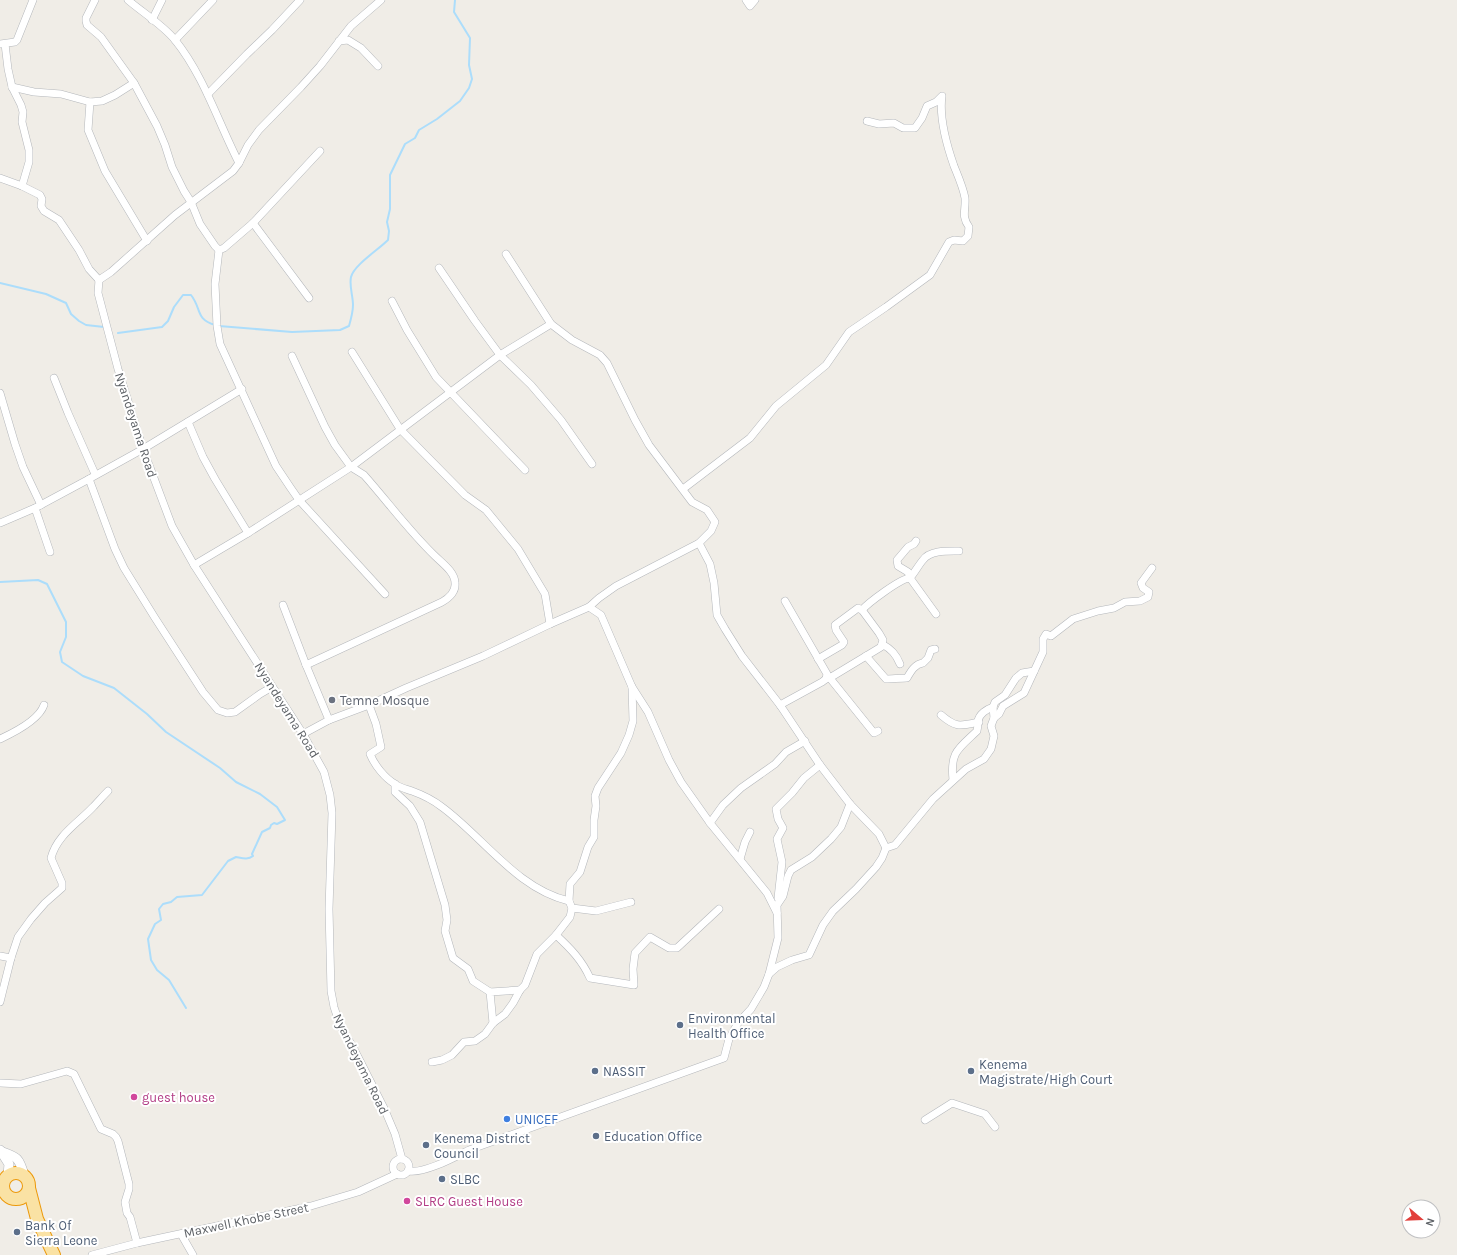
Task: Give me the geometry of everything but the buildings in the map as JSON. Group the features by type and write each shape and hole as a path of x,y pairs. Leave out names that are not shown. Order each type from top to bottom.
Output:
{"highway":[{"path":"37,1219 9,1199 5,1192 3,1186 4,1180 13,1173 24,1175 29,1183 37,1219 54,1255"},
{"path":"9,1199 22,1197 27,1194 29,1188"}],"street":[{"path":"22,186 30,156 22,122 21,105 12,87 2,44 15,42 17,40 33,0"},
{"path":"95,0 86,21 87,25 101,37 134,83 157,126 165,144 172,167 184,192 192,202 200,224 219,250"},
{"path":"128,0 175,40 208,94 219,123 239,163"},
{"path":"152,20 162,0"},
{"path":"175,40 213,0"},
{"path":"208,94 300,0"},
{"path":"0,178 22,186 40,195 42,198 41,206 44,211 59,220 79,250 89,269 99,280 111,272 192,202 233,171 248,145 259,130 320,66 350,26 381,0"},
{"path":"746,0 750,6 755,0"},
{"path":"339,41 348,40 360,48 378,66"},
{"path":"12,87 34,92 60,94 90,102 102,101 134,83"},
{"path":"683,489 750,438 780,402 826,365 849,332 930,275 949,242 954,240 963,241 968,236 969,227 965,221 964,215 965,199 950,153 940,106 942,96 936,102 927,106 922,118 915,128 903,128 894,123 879,124 867,121"},
{"path":"90,102 88,130 105,171 147,241"},
{"path":"219,250 224,248 253,223 320,151"},
{"path":"253,223 309,298"},
{"path":"219,250 215,284 217,326 220,344 242,389 276,466 299,500 385,594"},
{"path":"303,734 329,720 369,705 483,656 589,607 616,586 699,543 711,531 715,522 707,510 692,502 649,445 607,363 600,355 572,340 551,324 506,254"},
{"path":"439,268 500,355 531,386 561,420 592,464"},
{"name":"Nyandeyama Road","path":"99,280 98,293 118,369 143,449 172,526 194,565 303,734 324,772 330,795 332,813 329,909 331,990 334,1007 340,1025 354,1049 390,1121 402,1159"},
{"path":"392,301 407,330 436,377 525,470"},
{"path":"194,565 248,533 351,467 500,355 551,324"},
{"path":"352,352 400,429 465,495 486,510 518,550 545,594 550,624"},
{"path":"292,356 335,445 351,467 364,475 426,547 450,572 455,582 454,590 450,597 442,602 306,665"},
{"path":"54,378 95,474"},
{"path":"0,523 38,506 143,449 242,389"},
{"path":"0,392 23,467 38,506 50,552"},
{"path":"188,422 200,452 248,533"},
{"path":"89,478 124,568 203,692 218,710 227,713 235,712 272,687"},
{"path":"916,541 908,547 897,560 898,566 908,572 910,578 936,614"},
{"path":"699,543 710,564 714,583 717,615 742,656 780,705 820,765 850,804 879,834 886,848 876,868 833,911 823,925 809,955 787,962 777,967 769,974"},
{"path":"862,610 867,604 892,587 906,578 910,578 923,559 929,555 943,551 959,551"},
{"path":"994,718 999,714 1002,706 1024,693 1043,652 1043,639 1046,634 1051,636 1073,619 1098,611 1114,608 1125,602 1140,601 1148,597 1150,592 1143,588 1141,583 1152,568"},
{"path":"786,601 828,678 874,734 878,731"},
{"path":"283,605 329,720"},
{"path":"589,607 601,615 632,687 648,712 669,760 681,782 710,824 767,893 778,915"},
{"path":"780,705 881,647 883,640 862,610 858,608 836,625 836,630 844,642 842,645 818,658"},
{"path":"882,644 896,655 900,664"},
{"path":"866,656 886,679 893,677 907,678 912,669 923,663 928,658 932,650 935,649"},
{"path":"953,780 953,762 955,753 960,746 977,731 978,720 982,714 993,707 996,702 1005,695 1016,678 1022,673 1034,671"},
{"path":"432,1062 442,1060 452,1055 464,1042 475,1041 485,1034 493,1023 505,1014 520,990 525,985 537,954 556,935 570,917 572,908 569,901 570,884 580,872 588,847 594,837 596,806 595,796 598,788 621,753 633,721 632,687"},
{"path":"369,705 375,720 381,747 370,754 373,762 395,784 433,800 442,806 460,820 483,844 519,875 549,894 569,901"},
{"path":"0,740 34,719 44,706"},
{"path":"886,848 895,845 933,799 953,780 966,769 984,759 988,754 994,736 991,726 994,718 993,707"},
{"path":"941,715 948,722 956,725 965,726 978,722"},
{"path":"710,824 723,806 741,788 775,764 786,752 805,741"},
{"path":"408,1172 408,1162 402,1159 396,1160 393,1166 394,1172 403,1175 408,1172 415,1173 470,1150 724,1058 729,1039 738,1023 751,1009 764,987 769,974 778,938 777,905 782,862 777,839 783,828 778,819 776,809 804,778 820,765"},
{"path":"395,784 396,792 410,806 420,822 445,905 447,920 445,931 453,958 468,969 473,981 490,992 520,990"},
{"path":"0,1002 18,937 45,903 62,888 62,883 51,858 54,847 74,824 108,791"},
{"path":"777,905 782,896 791,870 812,857 831,839 841,826 850,804"},
{"path":"740,859 744,844 750,832"},
{"path":"731,849 740,844 744,844"},
{"path":"572,908 596,911 632,902"},
{"path":"556,935 577,955 590,978 634,985 633,969 635,952 650,937 669,948 677,948 719,909"},
{"path":"0,956 11,958"},
{"path":"490,992 493,1023"},
{"path":"0,1083 21,1084 67,1071 74,1074 101,1129 116,1137 118,1141 129,1184 125,1202 127,1213 130,1217 137,1243"},
{"path":"925,1120 952,1103 985,1114 995,1127"},
{"path":"0,1150 16,1157 24,1175"},
{"path":"0,1150 9,1164 4,1180"},
{"name":"Maxwell Khobe Street","path":"92,1255 137,1243 311,1206 358,1192 397,1174"},
{"path":"181,1234 192,1255"}],"waterway":[{"path":"219,326 292,332 340,330 349,326 353,308 350,284 351,277 353,272 361,263 388,240 389,231 387,222 390,209 390,175 405,144 415,138 419,130 437,119 460,101 469,88 472,79 469,65 470,38 454,12 455,0"},
{"path":"0,283 46,294 66,303 71,314 86,325 104,327"},
{"path":"118,333 162,327 168,321 174,307 183,295 191,295 204,320 215,325"},
{"path":"0,582 38,580 47,584 66,622 66,637 60,652 62,662 83,676 114,688 147,714 166,732 220,768 236,782 260,794 277,807 285,820 277,824 274,823 270,828 262,832 252,854 253,856 247,858 236,857 228,861 202,895 177,897 171,902 163,904 159,909 161,920 155,924 148,939 151,960 157,970 169,980 186,1008"}],"place":[{"name":"Temne Mosque","path":"332,700"},
{"name":"Environmental Health Office","path":"680,1025"},
{"name":"NASSIT","path":"595,1071"},
{"name":"Kenema Magistrate/High Court","path":"971,1071"},
{"name":"guest house","path":"134,1097"},
{"name":"UNICEF","path":"507,1119"},
{"name":"Education Office","path":"596,1136"},
{"name":"Kenema District Council","path":"426,1145"},
{"name":"SLBC","path":"442,1179"},
{"name":"SLRC Guest House","path":"407,1201"},
{"name":"Bank Of Sierra Leone","path":"17,1232"}]}
